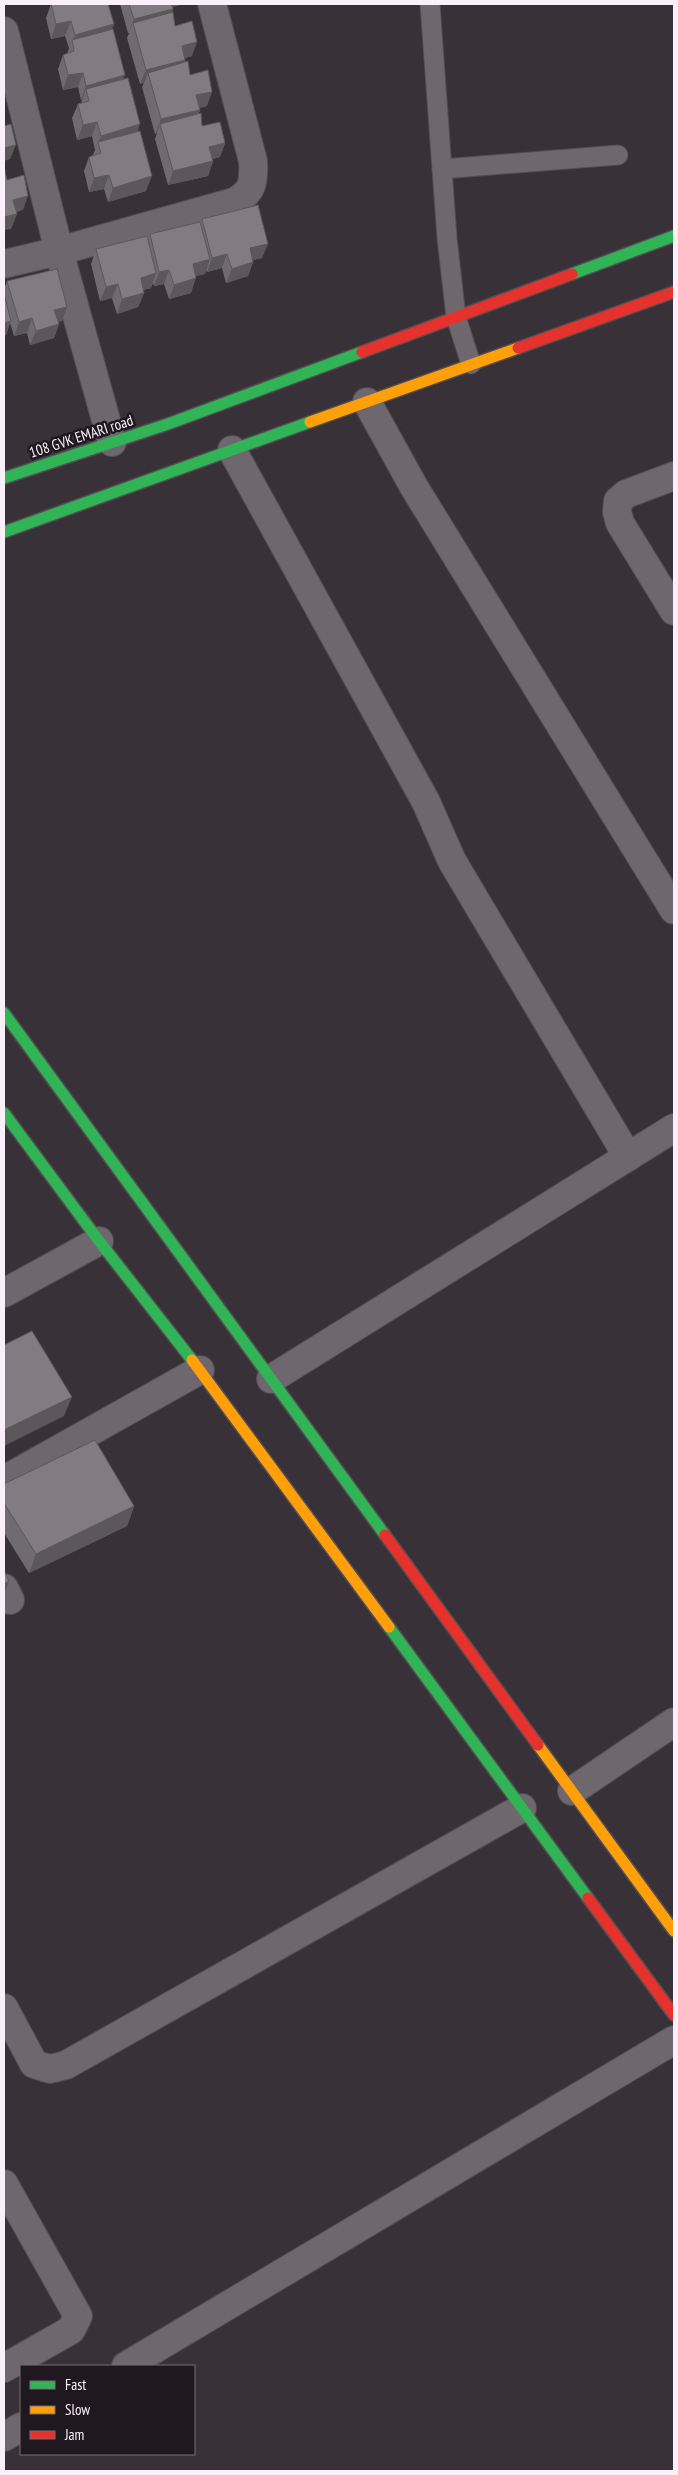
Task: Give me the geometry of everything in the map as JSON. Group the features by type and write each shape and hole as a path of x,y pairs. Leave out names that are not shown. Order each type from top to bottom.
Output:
{"street":[{"path":"4,264 59,251 234,202 246,196 251,187 254,174 253,161 212,4"},
{"path":"4,31 59,251 112,442"},
{"name":"108 GVK EMARI road","path":"4,478 168,424 674,236"},
{"path":"4,532 674,292"},
{"path":"367,402 419,496 674,910"},
{"path":"232,450 426,802 452,861 628,1157"},
{"path":"674,476 626,494 618,501 616,512 620,523 674,612"},
{"path":"4,1013 674,1931"},
{"path":"4,1113 99,1241 200,1370 674,2015"},
{"path":"271,1379 674,1128"},
{"path":"4,1293 99,1241"},
{"path":"4,1480 200,1370"},
{"path":"572,1791 674,1722"},
{"path":"4,2008 34,2064 50,2069 66,2065 522,1808"},
{"path":"128,2365 674,2040"},
{"path":"4,2184 78,2316 71,2330 4,2368"},
{"path":"4,2437 20,2428"}],"lane":[{"path":"430,4 447,238 456,317 471,364"},
{"path":"442,169 618,155"}],"building":[{"path":"51,4 108,4 114,24 75,35 71,21 56,24"},
{"path":"129,4 171,4 173,9 134,19"},
{"path":"173,12 175,26 192,21 197,42 182,46 185,60 146,70 133,23"},
{"path":"113,29 125,75 86,86 83,73 68,75 63,55 74,51 72,40"},
{"path":"188,61 190,75 208,70 212,92 196,95 200,110 161,119 148,73"},
{"path":"128,78 140,124 101,136 97,122 83,125 78,104 89,101 86,89"},
{"path":"201,113 202,126 220,122 225,143 209,147 213,161 173,171 160,124"},
{"path":"11,124 16,145 4,148 4,126"},
{"path":"140,131 152,176 113,188 109,175 94,178 89,157 101,153 98,142"},
{"path":"4,166 7,180 24,175 28,196 13,200 17,214 4,217"},
{"path":"258,205 268,244 250,248 253,262 232,269 227,254 212,258 202,219"},
{"path":"200,222 210,259 193,264 196,278 174,285 169,270 159,272 150,234"},
{"path":"147,236 156,273 141,278 144,293 122,299 118,284 106,287 96,249"},
{"path":"57,269 67,307 54,310 59,324 36,331 32,318 19,322 7,281"},
{"path":"4,294 11,321 4,323"},
{"path":"32,1331 72,1397 4,1430 4,1345"},
{"path":"95,1440 134,1506 36,1554 4,1503 4,1484"},
{"path":"4,1571 9,1581 4,1584"}],"traffic: fast":[{"path":"572,274 674,236"},
{"path":"4,478 168,424 362,352"},
{"path":"4,532 310,422"},
{"path":"4,1013 385,1535"},
{"path":"4,1113 99,1241 192,1360"},
{"path":"389,1627 588,1898"}],"traffic: slow":[{"path":"310,422 518,348"},
{"path":"192,1360 389,1627"},
{"path":"538,1745 674,1931"}],"traffic: jam":[{"path":"362,352 572,274"},
{"path":"518,348 674,292"},
{"path":"385,1535 538,1745"},
{"path":"588,1898 674,2015"}]}
